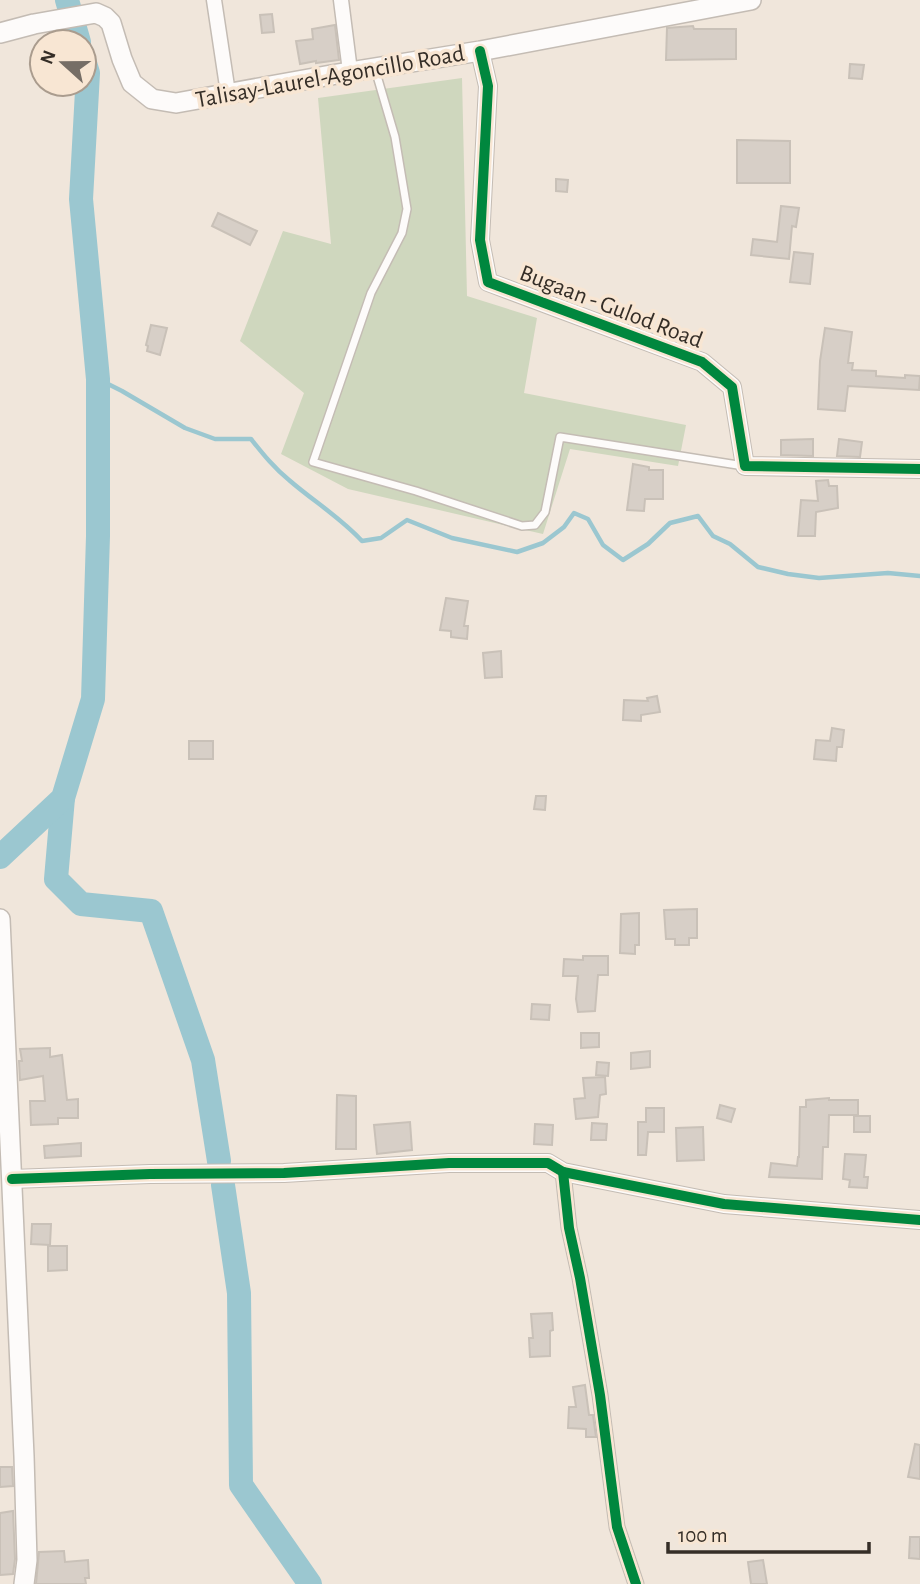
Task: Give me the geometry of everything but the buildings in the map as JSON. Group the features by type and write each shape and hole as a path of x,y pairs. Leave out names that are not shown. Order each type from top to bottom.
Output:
{"main road":[{"name":"Talisay-Laurel-Agoncillo Road","path":"0,33 96,13 111,23 132,83 152,99 176,103 350,71 480,51 751,0"},
{"path":"0,919 27,1560 23,1584"}],"street":[{"path":"214,0 228,93"},
{"path":"341,0 350,71"},
{"name":"Bugaan - Gulod Road","path":"480,51 488,86 480,240 488,282 702,362 732,387 744,466"},
{"path":"744,466 920,469"},
{"path":"12,1179 284,1173 449,1163 548,1163 563,1172 724,1204 920,1220"},
{"path":"563,1172 569,1228 600,1395 617,1527 636,1584"}],"lane":[{"path":"375,68 395,137 407,209 402,233 371,293 313,462 416,491 522,526 535,525 545,512 560,437 744,466"}],"green space":[{"path":"462,78 467,296 537,318 524,393 686,425 678,466 570,449 543,534 348,489 281,454 304,393 240,341 283,231 331,244 318,98"}],"waterway":[{"path":"67,0 75,28"},
{"path":"0,857 63,798 93,699 98,536 98,379 81,199 87,98"},
{"path":"98,379 185,428 215,439 251,439 284,475 362,541 381,538 407,520 452,538 517,552 543,543 564,527 574,513 588,519 603,545 623,560 648,544 670,523 698,516 713,536 730,544 758,567 819,578 888,573 920,576"},
{"path":"63,798 56,879 81,904 151,911 203,1060 219,1161"},
{"path":"223,1185 239,1293 241,1485 310,1584"}],"cycle path":[{"path":"480,51 488,86 480,240 488,282 702,362 732,387 745,466 920,469"},
{"path":"12,1179 284,1173 449,1163 548,1163 563,1172 724,1204 920,1220"},
{"path":"563,1172 569,1228 600,1395 617,1527 636,1584"}]}
